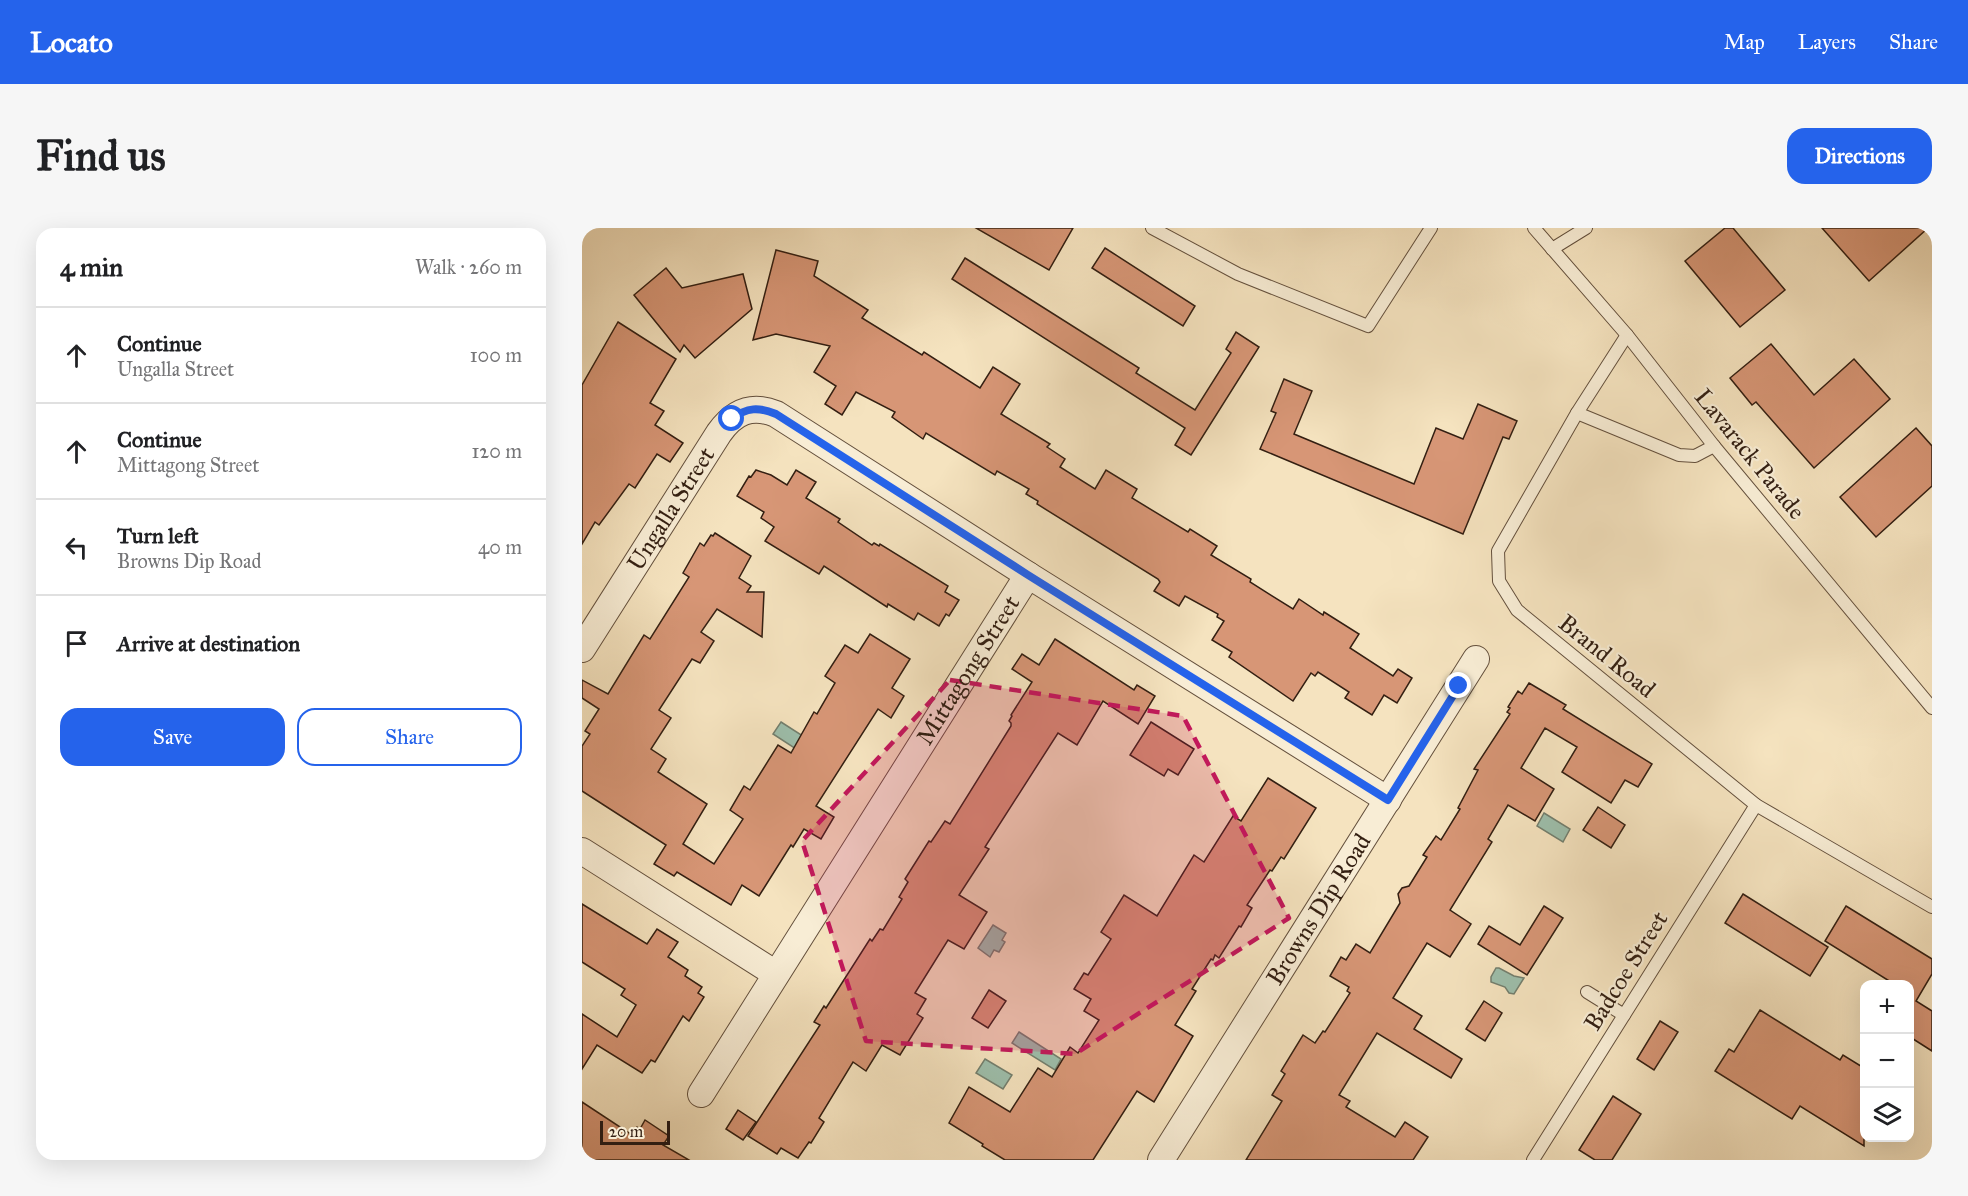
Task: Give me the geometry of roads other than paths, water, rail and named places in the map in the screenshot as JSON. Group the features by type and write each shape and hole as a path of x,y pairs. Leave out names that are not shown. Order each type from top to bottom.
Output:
{"street":[{"name":"Ungalla Street","path":"582,649 719,433 738,414 752,409 776,414 1028,575"},
{"name":"Mittagong Street","path":"701,1094 1028,575 1388,800"},
{"name":"Browns Dip Road","path":"1161,1160 1476,659"},
{"path":"582,851 776,974"}],"lane":[{"path":"1152,228 1238,274 1368,326 1431,228"},
{"name":"Lavarack Parade","path":"1534,228 1627,335 1714,446 1932,708"},
{"path":"1552,249 1586,228"},
{"name":"Brand Road","path":"1627,335 1577,413 1498,551 1499,581 1517,609 1756,805 1932,908"},
{"path":"1577,413 1679,455 1695,456 1714,446"},
{"name":"Badcoe Street","path":"1533,1160 1756,805"},
{"path":"1587,992 1624,1015"}]}
